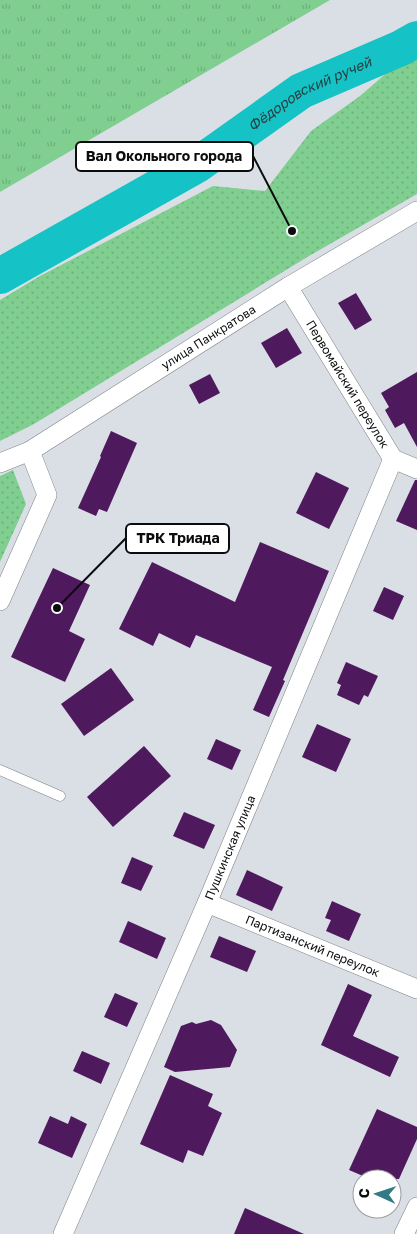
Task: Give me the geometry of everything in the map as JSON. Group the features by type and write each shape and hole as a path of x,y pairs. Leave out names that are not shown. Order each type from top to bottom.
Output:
{"street":[{"name":"улица Панкратова","path":"0,463 30,451 288,287 417,211"},
{"name":"Первомайский переулок","path":"288,287 394,459 417,469"},
{"path":"0,601 47,495 30,451"},
{"name":"Пушкинская улица","path":"63,1234 208,903 394,459"},
{"name":"Партизанский переулок","path":"208,903 417,989"},
{"path":"404,1234 417,1207"}],"lane":[{"path":"0,770 60,796"}],"green space":[{"path":"0,0 330,0 0,192"},
{"path":"417,52 417,194 309,256 34,424 0,441 0,300 40,276 213,186 265,191 311,131 360,96 406,56"},
{"path":"13,470 26,504 0,562 0,476"}],"building":[{"path":"356,293 372,320 355,330 338,303"},
{"path":"287,328 302,353 276,368 261,343"},
{"path":"417,372 417,447 404,423 395,428 385,410 389,407 381,393"},
{"path":"210,374 220,393 199,404 189,385"},
{"path":"111,431 137,443 107,512 99,509 96,516 78,508"},
{"path":"316,472 349,488 329,529 296,513"},
{"path":"415,480 417,480 417,530 396,521"},
{"path":"260,542 329,571 269,717 253,710 272,667 196,635 190,648 159,633 153,646 119,629 152,562 235,602"},
{"path":"53,568 90,585 69,631 85,639 65,682 11,657"},
{"path":"384,587 404,596 393,620 373,611"},
{"path":"346,662 378,676 368,697 364,695 359,705 337,695 341,685 337,683"},
{"path":"111,668 134,700 84,736 61,704"},
{"path":"317,724 351,739 336,772 302,757"},
{"path":"216,739 241,750 232,770 207,759"},
{"path":"144,746 171,776 113,827 87,797"},
{"path":"184,812 215,825 204,849 173,836"},
{"path":"132,857 153,866 141,891 121,883"},
{"path":"247,870 283,887 272,911 236,895"},
{"path":"332,901 361,914 349,941 326,931 331,920 325,918"},
{"path":"128,921 166,938 157,959 119,942"},
{"path":"219,936 256,951 247,972 210,957"},
{"path":"348,984 372,995 353,1036 399,1057 390,1077 321,1045"},
{"path":"115,993 138,1003 127,1027 104,1017"},
{"path":"211,1020 221,1025 237,1050 230,1067 175,1072 164,1067 181,1026 192,1022 196,1024"},
{"path":"82,1051 110,1063 101,1084 73,1071"},
{"path":"170,1075 213,1094 208,1106 222,1113 203,1156 188,1150 183,1163 140,1144"},
{"path":"377,1109 417,1127 417,1139 402,1172 402,1169 349,1170"},
{"path":"50,1116 68,1124 71,1116 87,1124 72,1158 38,1143"},
{"path":"245,1208 304,1234 234,1234"}],"waterway":[{"name":"Фёдоровский ручей","path":"0,276 197,165 301,91 401,48 417,39"}],"place":[{"name":"Вал Окольного города","path":"292,231"},
{"name":"ТРК Триада","path":"57,608"}]}
